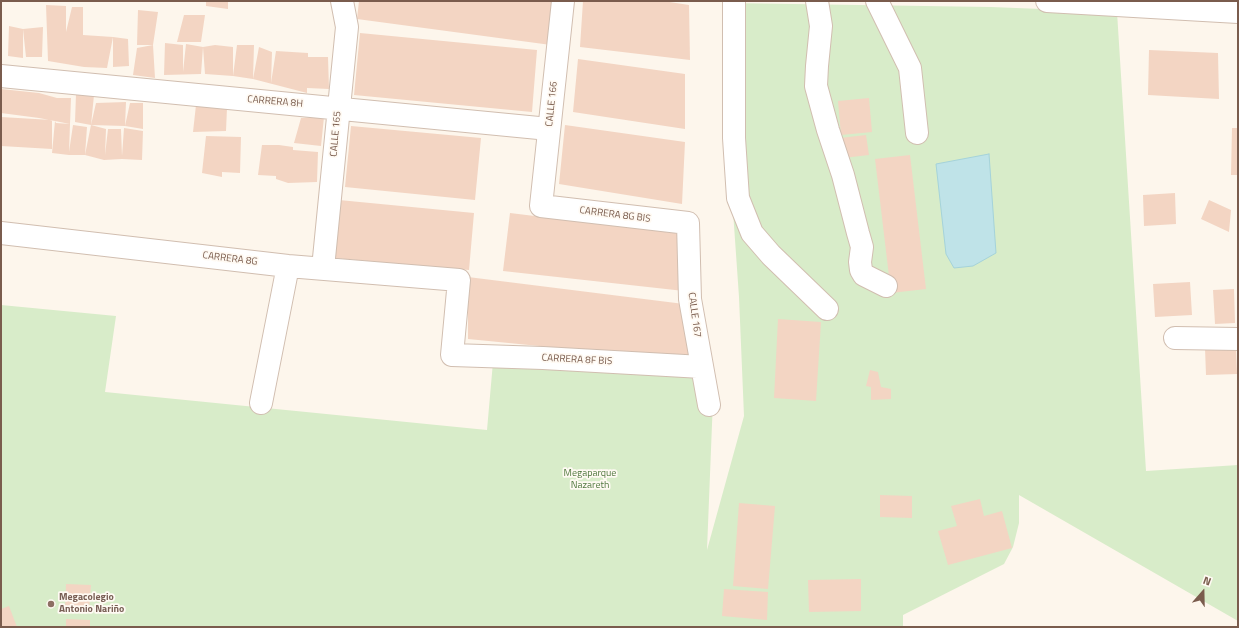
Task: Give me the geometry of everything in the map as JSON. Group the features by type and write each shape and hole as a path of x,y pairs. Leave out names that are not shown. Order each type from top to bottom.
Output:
{"street":[{"name":"CALLE 165","path":"323,268 347,27 342,1"},
{"name":"CALLE 166","path":"541,206 563,1"},
{"path":"734,1 734,138 738,198 752,233 771,254 827,309"},
{"path":"817,1 821,26 816,86 828,130 843,175 862,247 860,262 861,270 864,275 886,286"},
{"path":"877,1 910,68 917,132"},
{"path":"1047,1 1238,12"},
{"name":"CARRERA 8H","path":"1,76 549,129"},
{"name":"CARRERA 8G BIS","path":"541,206 688,223"},
{"name":"CALLE 167","path":"688,223 690,299 709,405"},
{"name":"CARRERA 8G","path":"1,233 288,266 459,280 452,355"},
{"path":"261,403 288,266"},
{"path":"1175,338 1238,339"},
{"name":"CARRERA 8F BIS","path":"452,355 543,358 702,367"}],"green space":[{"name":"Megaparque Nazareth","path":"727,3 991,7 1117,12 1146,471 1238,465 1238,621 1019,495 1019,523 1013,547 1004,564 903,615 903,627 1,627 1,305 116,316 105,392 487,430 493,362 714,374 707,550 744,416 739,297 727,125"}],"water":[{"path":"989,154 996,253 973,266 954,268 946,254 936,164"}],"building":[{"path":"206,1 228,1 228,9 206,6"},
{"path":"359,1 555,1 551,45 357,19"},
{"path":"583,1 663,1 689,5 690,60 580,47"},
{"path":"46,5 66,6 66,32 72,7 83,7 83,35 113,37 107,68 84,67 48,61"},
{"path":"138,10 158,12 153,45 137,45"},
{"path":"184,15 205,15 201,42 177,42"},
{"path":"9,26 23,29 23,58 8,56"},
{"path":"43,27 42,57 26,57 23,29"},
{"path":"360,33 537,50 532,112 354,95"},
{"path":"113,37 128,39 129,66 113,67"},
{"path":"165,43 183,45 183,72 186,44 203,47 201,74 164,75"},
{"path":"153,45 155,78 133,75 137,48"},
{"path":"215,45 233,47 233,76 205,74 203,47"},
{"path":"237,45 254,45 253,79 233,76"},
{"path":"259,47 272,52 271,83 276,51 308,53 308,57 328,57 329,89 307,88 307,93 253,79"},
{"path":"1149,50 1218,53 1219,99 1148,95"},
{"path":"578,59 685,74 685,129 573,112"},
{"path":"1,89 39,93 57,98 71,98 70,124 1,113"},
{"path":"76,94 94,95 91,125 75,122"},
{"path":"869,98 872,132 841,135 838,101"},
{"path":"126,102 125,126 91,125 96,103"},
{"path":"130,103 143,103 143,129 125,126"},
{"path":"196,105 227,108 226,131 193,132"},
{"path":"1,117 52,120 52,149 1,146"},
{"path":"324,117 321,146 294,143 301,118"},
{"path":"55,121 56,123 70,124 69,152 73,125 87,127 85,155 52,153"},
{"path":"91,125 106,129 105,155 108,129 121,129 122,156 124,128 143,131 142,160 104,160 85,155"},
{"path":"565,125 685,142 682,204 559,184"},
{"path":"351,126 481,138 475,200 345,187"},
{"path":"1232,128 1238,128 1238,175 1231,175"},
{"path":"866,135 869,155 843,158 840,138"},
{"path":"206,136 241,137 240,173 222,172 222,177 202,173"},
{"path":"262,145 279,145 293,147 293,150 318,152 317,182 288,183 276,179 276,176 258,175"},
{"path":"910,155 926,289 891,293 875,159"},
{"path":"1175,193 1176,224 1144,226 1143,195"},
{"path":"339,200 474,213 469,270 334,258"},
{"path":"1209,200 1231,210 1229,232 1201,219"},
{"path":"510,213 682,234 684,291 503,271"},
{"path":"468,277 684,304 692,361 468,339"},
{"path":"1190,282 1192,315 1155,317 1153,284"},
{"path":"1234,289 1235,323 1215,324 1213,290"},
{"path":"778,319 821,322 816,401 774,398"},
{"path":"1205,348 1236,348 1237,374 1206,375"},
{"path":"870,370 878,372 881,387 891,389 891,399 871,400 871,387 866,386"},
{"path":"880,495 912,496 912,518 880,517"},
{"path":"980,499 984,516 1002,511 1012,548 948,565 938,531 957,526 951,506"},
{"path":"739,503 775,506 768,589 733,586"},
{"path":"861,579 861,611 809,612 808,580"},
{"path":"66,584 91,585 89,611 65,609"},
{"path":"724,589 768,592 767,620 722,616"},
{"path":"9,606 17,627 1,627 1,609"},
{"path":"66,619 90,620 90,627 66,627"}],"place":[{"name":"Megacolegio Antonio Nariño","path":"51,604"}]}
